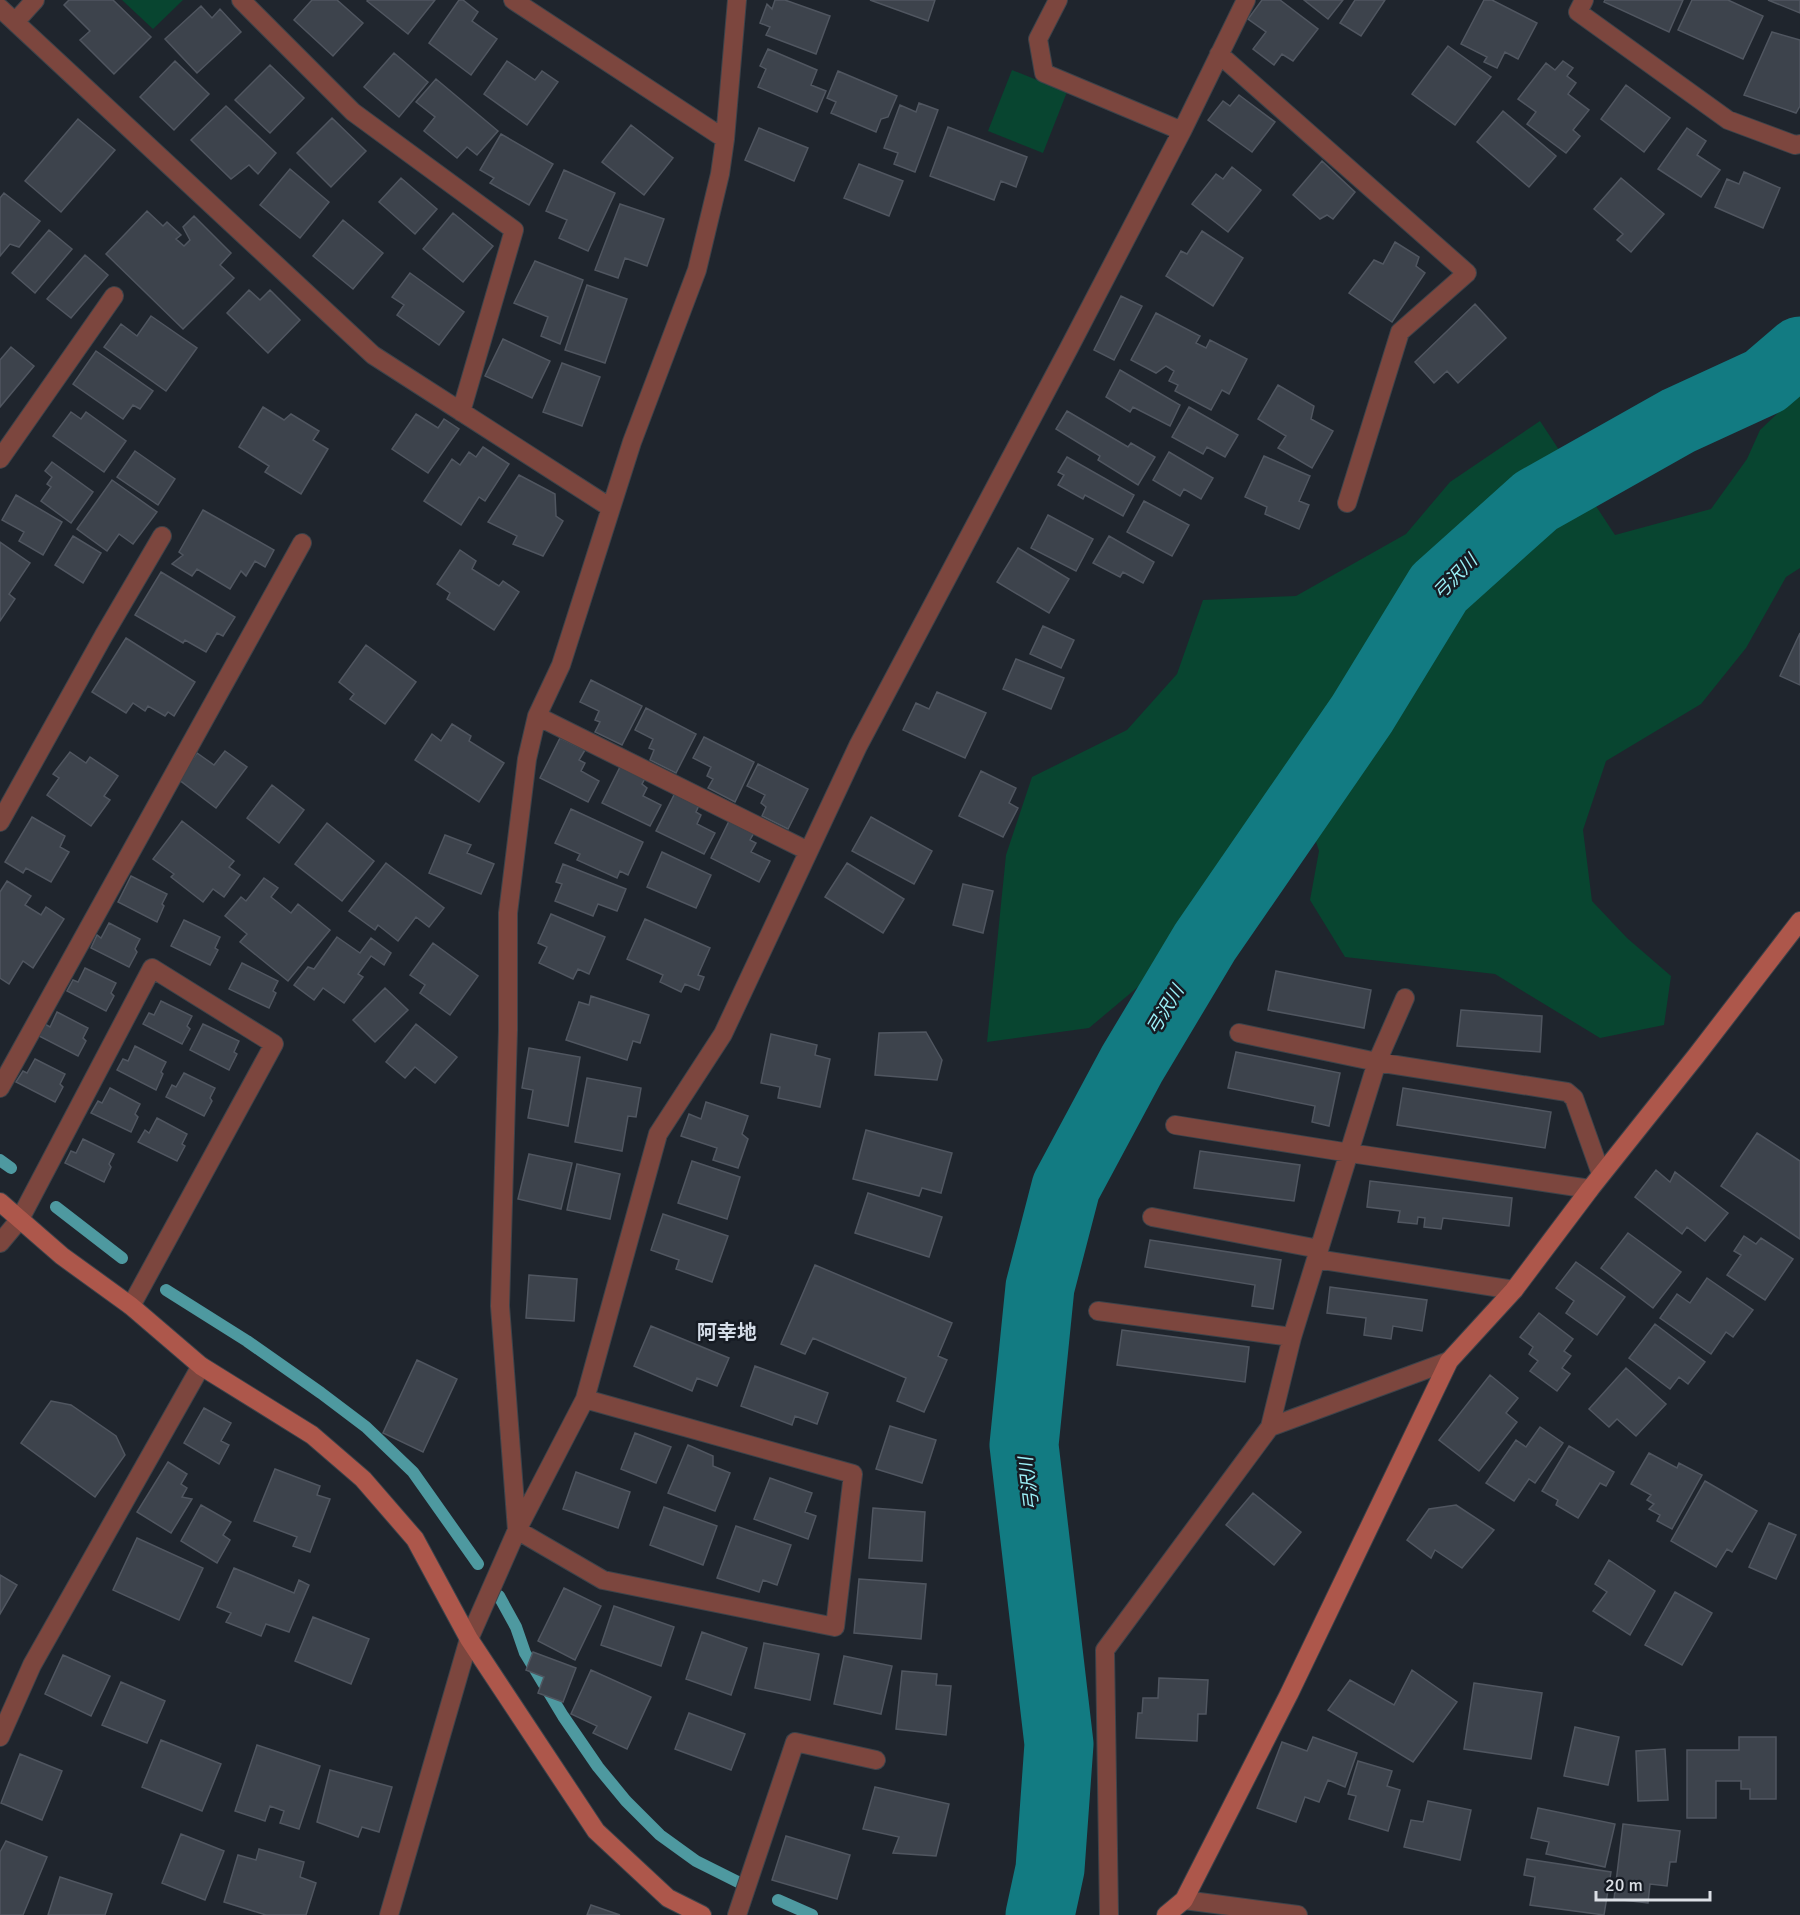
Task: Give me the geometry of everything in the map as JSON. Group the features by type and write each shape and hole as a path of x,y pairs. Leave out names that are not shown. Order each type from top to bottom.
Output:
{"street":[{"path":"16,21 35,0"},
{"path":"241,0 353,112 514,230 461,412"},
{"path":"513,0 725,139"},
{"path":"518,1530 500,1306 508,1030 508,913 527,759 537,716 561,665 632,442 697,270 720,174 736,0"},
{"path":"1058,0 1038,39 1044,73 1182,131"},
{"path":"389,1915 468,1639 518,1530 585,1399 658,1134 723,1035 858,746 1182,131 1246,0"},
{"path":"1584,0 1578,12 1728,120 1795,145 1800,144"},
{"path":"0,8 373,355 611,508"},
{"path":"1220,54 1467,273 1400,332 1347,502"},
{"path":"0,459 114,296"},
{"path":"0,822 162,536"},
{"path":"0,1088 302,543"},
{"path":"537,716 808,851"},
{"path":"1166,1915 1184,1900 1289,1694 1449,1361 1514,1290 1601,1174 1800,921"},
{"path":"0,1243 20,1219 152,968 274,1044 131,1306"},
{"path":"1108,1915 1105,1650 1270,1427 1292,1337 1377,1062 1405,998"},
{"path":"1239,1033 1377,1062 1567,1092 1574,1098 1601,1174"},
{"path":"1175,1125 1590,1189"},
{"path":"0,1202 62,1256 131,1306 201,1366 312,1435 363,1479 415,1539 468,1639 596,1830 668,1898 702,1915"},
{"path":"1152,1217 1318,1254 1514,1290"},
{"path":"1098,1311 1292,1337"},
{"path":"1270,1427 1449,1361"},
{"path":"0,1737 32,1665 201,1366"},
{"path":"518,1530 603,1580 835,1627 853,1474 585,1399"},
{"path":"737,1915 795,1742 876,1760"},
{"path":"1184,1900 1298,1915"}],"green space":[{"path":"122,0 183,0 153,29"},
{"path":"1012,70 1067,92 1043,153 988,131"},
{"path":"1800,392 1800,568 1786,577 1746,648 1701,704 1606,761 1583,830 1592,901 1627,938 1671,976 1664,1025 1600,1038 1495,974 1345,957 1310,900 1319,851 1289,760 1226,913 1089,1028 987,1042 1006,855 1032,777 1127,730 1177,674 1203,600 1296,596 1406,534 1450,482 1540,421 1615,535 1711,509 1747,459 1760,430"}],"building":[{"path":"69,0 113,0 151,37 114,74 80,40 90,31 64,5"},
{"path":"312,0 337,0 363,23 333,56 294,20"},
{"path":"368,0 435,0 408,34"},
{"path":"459,0 463,0 478,12 472,21 497,39 471,75 429,43"},
{"path":"775,0 785,0 830,16 816,54 766,35 770,27 760,23 767,4 772,9"},
{"path":"870,0 935,0 928,21"},
{"path":"1262,0 1280,0 1318,29 1293,61 1282,54 1274,65 1253,49 1266,32 1248,19"},
{"path":"1304,0 1343,0 1328,19"},
{"path":"1355,0 1385,0 1361,36 1340,23"},
{"path":"1484,0 1492,0 1537,23 1518,59 1505,52 1497,68 1484,62 1487,57 1461,44"},
{"path":"1605,0 1683,0 1669,32 1604,2"},
{"path":"1692,0 1728,0 1763,16 1743,59 1678,30"},
{"path":"1768,0 1800,0 1800,13"},
{"path":"201,6 212,18 220,9 241,32 197,73 165,39"},
{"path":"1772,32 1800,40 1800,106 1796,113 1744,95"},
{"path":"1448,46 1491,77 1455,125 1412,94"},
{"path":"768,49 817,70 811,85 826,91 817,112 758,87 766,69 760,66"},
{"path":"394,53 428,82 399,117 364,87"},
{"path":"175,61 209,94 174,130 140,97"},
{"path":"507,61 535,80 542,71 558,82 527,125 484,94"},
{"path":"1563,61 1573,68 1567,76 1576,83 1568,94 1589,110 1573,130 1580,136 1566,153 1527,124 1536,112 1518,99 1546,63 1555,70"},
{"path":"270,65 304,98 270,133 235,100"},
{"path":"838,71 897,96 888,117 881,119 876,132 831,113 836,102 827,98"},
{"path":"436,79 498,131 477,155 467,147 457,158 424,131 435,117 416,102"},
{"path":"1626,85 1670,118 1644,152 1601,119"},
{"path":"1239,95 1275,122 1252,152 1208,120 1223,101 1230,106"},
{"path":"919,103 938,110 915,172 894,164 898,153 884,148 900,105 916,112"},
{"path":"226,106 276,153 258,174 249,165 231,179 191,140"},
{"path":"1503,111 1556,156 1529,187 1477,142"},
{"path":"332,118 366,151 331,187 297,153"},
{"path":"78,119 115,150 61,212 25,181"},
{"path":"631,125 673,158 644,195 602,162"},
{"path":"948,127 1027,157 1016,187 1001,181 994,200 930,176"},
{"path":"759,128 808,148 794,181 745,160"},
{"path":"1687,128 1706,141 1697,155 1720,170 1701,197 1658,169"},
{"path":"501,134 553,164 529,205 490,183 494,178 480,170"},
{"path":"1322,161 1355,192 1333,219 1327,215 1320,219 1293,195"},
{"path":"859,164 903,181 889,216 844,198"},
{"path":"1232,167 1261,190 1228,232 1192,204 1216,174 1223,179"},
{"path":"290,169 329,202 300,238 260,205"},
{"path":"564,170 615,193 588,251 559,238 567,220 546,211"},
{"path":"1744,172 1780,188 1763,228 1715,207 1727,179 1739,184"},
{"path":"401,178 437,209 415,234 379,202"},
{"path":"1621,178 1664,214 1631,252 1617,240 1623,234 1594,209"},
{"path":"4,193 40,221 19,247 10,244 0,256 0,198"},
{"path":"620,204 664,219 647,266 625,258 618,278 595,270"},
{"path":"147,211 163,226 167,222 181,235 176,239 184,246 190,240 183,227 194,216 231,253 220,265 234,278 183,329 106,254"},
{"path":"453,213 493,246 463,282 423,249"},
{"path":"343,220 383,253 353,289 313,256"},
{"path":"49,230 72,249 35,293 12,273"},
{"path":"1202,231 1243,258 1213,306 1166,276 1181,251 1187,254"},
{"path":"1395,242 1419,257 1416,266 1425,273 1392,322 1349,293 1374,260 1383,264"},
{"path":"85,255 108,275 71,318 47,299"},
{"path":"535,261 583,280 560,344 541,336 548,317 514,303"},
{"path":"410,273 464,312 439,345 397,315 404,305 392,297"},
{"path":"587,285 627,299 605,363 565,350"},
{"path":"249,290 260,300 270,290 300,320 268,353 227,313"},
{"path":"1121,296 1142,306 1114,360 1094,350"},
{"path":"1475,304 1506,338 1458,383 1447,371 1434,383 1415,362"},
{"path":"1156,313 1200,336 1196,343 1206,348 1210,340 1247,359 1229,394 1222,390 1211,410 1175,391 1178,385 1169,381 1174,371 1166,366 1156,373 1131,360"},
{"path":"151,316 197,348 166,391 104,347 121,324 137,336"},
{"path":"503,339 550,361 532,398 485,376"},
{"path":"11,347 34,366 0,407 0,360"},
{"path":"96,351 153,391 140,409 133,405 123,419 73,384"},
{"path":"562,363 600,377 582,426 543,412"},
{"path":"1120,370 1180,405 1170,426 1133,407 1130,412 1106,397"},
{"path":"1278,385 1314,406 1311,419 1333,431 1312,468 1278,448 1286,436 1258,419"},
{"path":"263,407 284,420 291,414 319,431 313,440 328,449 301,494 265,472 269,466 239,447"},
{"path":"1189,407 1238,435 1225,457 1207,447 1203,454 1172,437"},
{"path":"1067,411 1128,447 1131,443 1155,457 1138,485 1098,460 1100,456 1056,429"},
{"path":"71,412 81,419 86,412 126,441 104,472 53,436"},
{"path":"416,414 438,428 444,419 459,429 428,473 392,449"},
{"path":"483,447 509,464 485,501 479,497 461,525 424,501 452,459 460,465 469,452 476,457"},
{"path":"135,451 175,479 158,505 117,477"},
{"path":"1169,452 1213,478 1201,499 1184,489 1180,496 1153,480"},
{"path":"1264,456 1310,476 1299,501 1309,505 1299,529 1265,514 1267,507 1245,497"},
{"path":"1067,457 1134,495 1123,516 1085,495 1083,499 1058,485 1064,475 1058,472"},
{"path":"52,462 93,492 71,523 41,501 51,487 47,484 52,477 45,471"},
{"path":"519,475 555,494 556,516 563,521 543,556 513,544 517,536 488,522"},
{"path":"112,480 157,512 133,544 119,534 107,551 77,529"},
{"path":"16,495 62,522 43,555 19,541 24,532 2,520"},
{"path":"1144,501 1189,525 1172,556 1127,532"},
{"path":"203,510 274,550 265,567 255,561 246,576 241,571 230,589 197,569 192,576 172,564 183,555 179,552"},
{"path":"1048,515 1093,539 1076,571 1031,548"},
{"path":"73,536 101,553 83,583 55,565"},
{"path":"1109,536 1154,562 1143,583 1123,572 1120,577 1093,563"},
{"path":"0,542 30,563 9,594 15,599 0,621"},
{"path":"1018,548 1069,579 1049,613 997,582"},
{"path":"460,550 476,561 472,569 499,586 503,581 519,592 494,630 447,599 450,593 437,584"},
{"path":"161,572 235,617 223,636 217,633 206,652 185,640 183,643 135,615"},
{"path":"1043,626 1074,640 1061,668 1030,654"},
{"path":"1800,633 1800,685 1780,676"},
{"path":"126,638 195,682 174,716 168,712 165,716 148,706 145,711 133,703 126,713 92,692"},
{"path":"366,645 416,682 385,724 350,699 354,694 339,682"},
{"path":"1016,659 1064,678 1051,709 1003,689"},
{"path":"591,680 642,706 622,745 595,732 600,722 595,720 599,711 580,702"},
{"path":"937,692 986,713 965,758 903,730 916,703 929,709"},
{"path":"646,708 696,734 676,773 650,760 654,750 649,748 653,739 635,730"},
{"path":"452,724 471,736 469,741 504,763 479,802 415,760 432,734 441,741"},
{"path":"704,737 754,762 735,802 708,788 713,779 707,776 711,767 693,758"},
{"path":"560,738 585,750 579,760 585,763 581,771 599,781 588,802 540,778"},
{"path":"225,751 247,767 216,808 178,779 197,753 214,765"},
{"path":"70,752 86,763 90,757 118,776 104,796 110,800 91,826 47,795 59,778 53,774"},
{"path":"622,763 647,775 642,784 647,788 643,796 661,805 650,826 602,803"},
{"path":"758,764 808,789 788,829 762,816 766,807 761,803 765,795 747,786"},
{"path":"981,771 1016,788 1009,803 1018,808 1003,837 959,816"},
{"path":"272,785 304,810 279,843 247,818"},
{"path":"676,791 700,803 696,812 701,815 697,824 715,833 704,854 656,831"},
{"path":"571,809 643,842 628,875 620,871 617,878 577,860 580,854 555,843"},
{"path":"32,817 65,836 60,847 69,852 51,882 26,868 23,873 5,862"},
{"path":"871,817 932,851 914,884 852,851"},
{"path":"730,819 755,831 750,840 756,843 751,852 770,861 759,882 711,858"},
{"path":"182,821 234,861 229,867 240,875 224,897 213,889 203,902 171,877 174,874 153,859"},
{"path":"327,823 374,861 342,901 295,864"},
{"path":"445,835 471,845 467,853 494,864 481,894 429,873"},
{"path":"662,852 711,875 696,908 647,887"},
{"path":"386,863 444,908 429,927 416,917 398,941 378,925 375,930 349,911"},
{"path":"847,863 904,899 883,933 825,897"},
{"path":"563,864 626,889 617,911 598,904 593,916 555,901 562,884 556,882"},
{"path":"131,876 167,894 157,922 118,902"},
{"path":"264,878 278,888 271,897 291,913 298,904 330,930 288,981 240,942 247,934 225,916 241,897 246,901"},
{"path":"7,881 31,896 25,905 41,915 46,907 64,919 33,968 23,961 9,984 0,978 0,892"},
{"path":"963,884 993,891 983,933 953,925"},
{"path":"551,914 605,937 589,974 578,969 573,979 539,963 547,947 538,943"},
{"path":"645,919 710,948 698,975 704,977 699,990 685,984 681,992 660,982 663,975 627,959"},
{"path":"184,920 220,937 215,948 218,950 210,965 171,946"},
{"path":"109,923 140,939 135,949 137,952 129,967 91,948 97,935 101,938"},
{"path":"337,937 360,953 371,938 391,953 384,965 371,956 358,974 363,977 344,1003 323,988 314,1000 294,985 308,967 314,969"},
{"path":"433,943 478,976 450,1015 420,993 425,985 410,975"},
{"path":"242,963 278,981 273,991 276,993 269,1008 229,989"},
{"path":"85,968 116,983 111,993 114,996 106,1011 67,991 73,980 78,982"},
{"path":"1276,971 1371,990 1364,1028 1268,1010"},
{"path":"385,988 408,1010 375,1042 353,1020"},
{"path":"591,996 649,1015 640,1043 633,1041 627,1060 566,1040 579,1002 589,1005"},
{"path":"161,1001 192,1016 187,1026 190,1029 182,1044 143,1024 149,1013 154,1015"},
{"path":"1461,1010 1542,1016 1540,1052 1457,1046"},
{"path":"57,1012 88,1028 83,1038 86,1041 78,1056 39,1036 45,1024 50,1027"},
{"path":"203,1024 239,1041 234,1052 237,1054 229,1070 190,1050"},
{"path":"416,1024 457,1057 435,1083 415,1067 405,1078 386,1062"},
{"path":"926,1032 942,1060 937,1080 875,1075 879,1033"},
{"path":"771,1034 817,1045 815,1055 830,1059 820,1107 778,1098 780,1087 761,1083"},
{"path":"135,1046 166,1062 156,1090 117,1070 123,1059 128,1061"},
{"path":"529,1048 580,1057 568,1126 528,1118 533,1090 522,1088"},
{"path":"1236,1052 1340,1073 1329,1126 1312,1122 1315,1106 1228,1088"},
{"path":"35,1059 65,1074 60,1084 63,1087 55,1102 16,1082 23,1071 27,1073"},
{"path":"184,1073 215,1088 210,1098 212,1101 204,1116 166,1097 172,1085 176,1087"},
{"path":"587,1078 641,1088 636,1117 628,1116 622,1151 575,1142"},
{"path":"110,1088 140,1104 135,1114 138,1117 131,1132 91,1113 98,1101 102,1103"},
{"path":"1403,1088 1551,1112 1545,1148 1397,1125"},
{"path":"706,1102 748,1116 742,1134 748,1139 738,1168 713,1160 717,1148 681,1136 689,1114 701,1119"},
{"path":"157,1118 187,1134 182,1144 185,1146 177,1161 138,1142 145,1130 149,1133"},
{"path":"866,1130 952,1153 941,1193 922,1188 919,1196 853,1179"},
{"path":"1757,1133 1800,1161 1800,1239 1721,1186"},
{"path":"83,1139 114,1154 104,1182 65,1163 71,1151 76,1153"},
{"path":"1200,1151 1300,1165 1294,1201 1194,1188"},
{"path":"529,1154 572,1163 561,1209 518,1199"},
{"path":"692,1161 740,1177 727,1219 678,1203"},
{"path":"577,1164 620,1174 610,1219 567,1210"},
{"path":"1656,1170 1670,1182 1675,1172 1728,1213 1705,1241 1687,1227 1682,1234 1635,1197"},
{"path":"1370,1181 1512,1198 1509,1226 1443,1218 1441,1229 1424,1227 1425,1218 1418,1217 1417,1224 1398,1222 1400,1211 1367,1207"},
{"path":"868,1193 942,1217 929,1257 855,1233"},
{"path":"663,1214 728,1236 712,1282 676,1269 679,1260 651,1250"},
{"path":"1628,1233 1681,1272 1653,1308 1601,1268"},
{"path":"1744,1236 1756,1244 1761,1238 1793,1259 1765,1300 1727,1275 1741,1255 1734,1251"},
{"path":"1150,1240 1281,1260 1273,1309 1252,1306 1255,1285 1145,1267"},
{"path":"1576,1262 1625,1297 1597,1335 1566,1313 1574,1301 1556,1288"},
{"path":"815,1265 952,1323 938,1356 947,1360 924,1412 897,1401 906,1378 813,1338 805,1354 781,1344"},
{"path":"529,1275 577,1279 574,1321 526,1318"},
{"path":"1707,1278 1753,1310 1733,1337 1726,1332 1711,1354 1660,1318 1677,1294 1690,1303"},
{"path":"1330,1287 1427,1300 1422,1331 1393,1326 1391,1339 1364,1335 1366,1318 1327,1313"},
{"path":"1539,1313 1573,1339 1564,1351 1571,1356 1562,1368 1570,1374 1557,1391 1530,1371 1538,1361 1529,1354 1533,1347 1520,1337"},
{"path":"1655,1324 1705,1362 1688,1384 1679,1377 1670,1389 1629,1358"},
{"path":"651,1326 729,1358 717,1386 697,1378 692,1391 634,1366"},
{"path":"1122,1330 1249,1347 1245,1382 1117,1365"},
{"path":"417,1360 457,1379 423,1452 383,1433"},
{"path":"755,1366 828,1393 817,1424 795,1416 792,1425 741,1406"},
{"path":"1626,1368 1666,1404 1636,1436 1617,1419 1609,1427 1589,1409"},
{"path":"1490,1375 1518,1398 1506,1413 1517,1422 1479,1471 1439,1440"},
{"path":"51,1401 71,1405 116,1436 125,1455 95,1497 21,1443"},
{"path":"204,1408 231,1423 221,1441 229,1445 219,1464 184,1443"},
{"path":"890,1426 936,1440 922,1483 876,1469"},
{"path":"1540,1427 1563,1443 1535,1483 1529,1479 1514,1501 1486,1483 1516,1440 1526,1447"},
{"path":"635,1433 671,1447 656,1483 621,1469"},
{"path":"688,1445 713,1456 713,1466 730,1473 715,1511 668,1493"},
{"path":"1569,1446 1614,1472 1606,1486 1600,1483 1578,1518 1556,1505 1558,1500 1542,1491"},
{"path":"1649,1453 1677,1468 1679,1463 1702,1475 1672,1529 1657,1521 1660,1515 1649,1509 1654,1504 1647,1500 1651,1495 1631,1484"},
{"path":"168,1462 187,1474 181,1484 187,1488 182,1497 192,1499 171,1533 137,1512"},
{"path":"275,1469 320,1486 317,1495 330,1499 310,1552 293,1546 297,1537 254,1521"},
{"path":"576,1472 630,1492 618,1528 563,1509"},
{"path":"770,1478 812,1493 805,1512 816,1516 808,1539 754,1519"},
{"path":"1705,1481 1757,1511 1732,1552 1727,1549 1716,1567 1671,1541"},
{"path":"1253,1493 1301,1532 1274,1565 1226,1525"},
{"path":"201,1505 231,1522 223,1535 230,1540 217,1563 181,1541"},
{"path":"1456,1505 1494,1530 1462,1568 1435,1550 1431,1558 1407,1540 1429,1509"},
{"path":"664,1507 717,1526 703,1565 650,1545"},
{"path":"873,1508 925,1512 922,1561 869,1558"},
{"path":"1769,1523 1796,1535 1776,1579 1749,1567"},
{"path":"736,1526 791,1545 777,1585 763,1580 759,1592 717,1578"},
{"path":"137,1538 203,1568 179,1620 113,1590"},
{"path":"1609,1560 1655,1591 1630,1635 1593,1611 1607,1592 1595,1584"},
{"path":"234,1568 294,1593 299,1580 309,1585 289,1632 266,1624 261,1636 226,1622 231,1613 217,1607"},
{"path":"0,1575 17,1585 0,1614"},
{"path":"859,1579 926,1584 921,1639 854,1633"},
{"path":"564,1588 601,1606 575,1660 538,1641"},
{"path":"1675,1592 1712,1613 1682,1665 1645,1645"},
{"path":"614,1606 674,1627 661,1666 601,1645"},
{"path":"313,1617 369,1639 351,1684 295,1661"},
{"path":"702,1632 747,1648 731,1695 686,1679"},
{"path":"764,1643 819,1654 810,1700 755,1688"},
{"path":"533,1652 576,1668 563,1702 538,1693 544,1677 526,1670"},
{"path":"63,1655 110,1676 91,1716 45,1694"},
{"path":"844,1656 892,1666 881,1714 834,1704"},
{"path":"591,1670 651,1697 627,1749 593,1733 597,1726 571,1714"},
{"path":"1412,1670 1457,1702 1413,1762 1328,1710 1350,1680 1394,1705"},
{"path":"902,1671 937,1674 936,1685 951,1686 946,1735 896,1729"},
{"path":"1159,1678 1208,1680 1206,1714 1198,1714 1197,1741 1136,1738 1138,1713 1142,1713 1143,1698 1158,1698"},
{"path":"121,1682 165,1701 147,1743 102,1725"},
{"path":"1474,1683 1542,1693 1531,1759 1464,1749"},
{"path":"689,1713 745,1734 731,1770 675,1749"},
{"path":"1575,1727 1619,1737 1608,1785 1564,1776"},
{"path":"1313,1737 1357,1753 1345,1787 1328,1780 1319,1802 1305,1797 1296,1822 1257,1808 1282,1742 1307,1751"},
{"path":"1739,1737 1776,1737 1776,1799 1750,1799 1750,1789 1741,1789 1741,1781 1716,1781 1716,1818 1687,1818 1687,1750 1739,1750"},
{"path":"161,1740 221,1764 202,1811 142,1787"},
{"path":"257,1745 320,1766 299,1829 280,1823 284,1811 270,1806 265,1821 235,1811"},
{"path":"1665,1749 1668,1800 1638,1801 1636,1751"},
{"path":"20,1754 62,1771 42,1820 1,1803"},
{"path":"1358,1761 1392,1771 1387,1786 1400,1790 1388,1831 1349,1819 1356,1796 1348,1794"},
{"path":"330,1770 392,1787 379,1832 362,1827 358,1837 317,1822"},
{"path":"875,1787 949,1804 936,1856 893,1853 899,1837 863,1829"},
{"path":"1428,1801 1471,1810 1460,1860 1404,1847 1411,1820 1423,1822"},
{"path":"1538,1808 1615,1824 1605,1867 1546,1854 1549,1842 1531,1838"},
{"path":"1623,1824 1680,1831 1676,1862 1670,1862 1667,1886 1650,1884 1648,1903 1614,1899"},
{"path":"181,1834 224,1851 205,1900 162,1883"},
{"path":"786,1836 850,1855 837,1899 772,1880"},
{"path":"6,1841 47,1857 23,1915 0,1915 0,1852"},
{"path":"259,1849 304,1862 300,1877 316,1883 306,1915 266,1915 224,1902 238,1855 256,1860"},
{"path":"1527,1859 1611,1872 1604,1915 1530,1905 1535,1877 1524,1875"},
{"path":"60,1877 112,1894 105,1915 48,1915"},
{"path":"591,1905 620,1915 587,1915"}],"waterway":[{"name":"弓沢川","path":"1040,1915 1050,1869 1059,1744 1024,1445 1040,1287 1066,1187 1132,1064 1205,942 1362,714 1439,588 1536,501 1678,421 1765,381 1800,351"},
{"path":"0,1160 11,1168"},
{"path":"56,1207 122,1258"},
{"path":"166,1290 247,1341 366,1427 413,1472 478,1564"},
{"path":"499,1596 516,1627 525,1653 563,1716 598,1767 626,1801 660,1835 696,1861 738,1882"},
{"path":"778,1900 812,1915"}],"district":[{"name":"阿幸地","path":"727,1332"}]}
